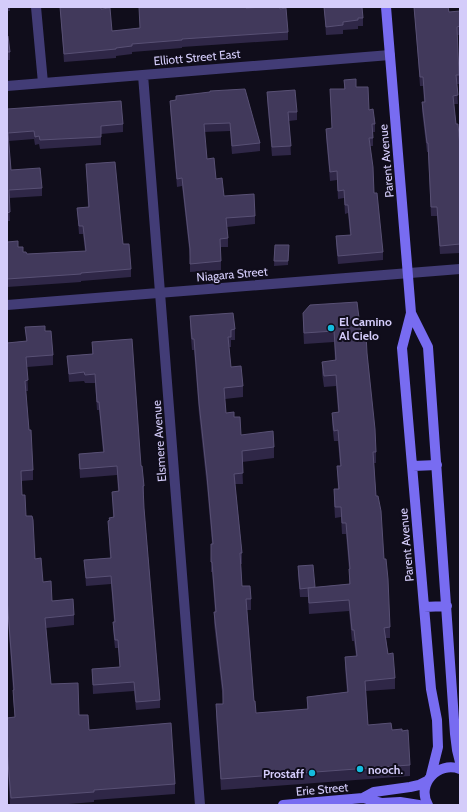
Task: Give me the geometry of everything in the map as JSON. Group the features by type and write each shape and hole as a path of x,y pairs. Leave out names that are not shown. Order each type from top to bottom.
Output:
{"street":[{"path":"36,7 43,83"},
{"name":"Parent Avenue","path":"386,7 411,313 402,348 431,688 437,720 438,747 424,792 428,805"},
{"name":"Elliott Street East","path":"7,86 390,55"},
{"name":"Elsmere Avenue","path":"143,75 200,805"},
{"name":"Niagara Street","path":"7,305 460,269"},
{"name":"Parent Avenue","path":"411,313 428,347 456,742 460,762"},
{"path":"413,466 436,465"},
{"path":"424,607 447,606"},
{"name":"Erie Street","path":"363,798 374,792 419,785 438,770 446,767 460,769"},
{"name":"Erie Street","path":"283,805 363,798 382,803 400,802 419,805"}],"building":[{"path":"60,7 110,8 112,31 140,28 139,7 280,7 280,9 286,8 288,32 182,39 132,44 132,46 116,49 64,54"},
{"path":"324,7 362,7 363,18 343,22 343,25 326,27"},
{"path":"414,7 448,7 449,12 460,11 460,26 457,27 459,75 456,75 458,95 453,96 460,147 460,244 440,246 437,207 431,207 428,143 422,102 425,102 423,77 420,77"},
{"path":"8,36 10,52 7,52"},
{"path":"356,79 356,87 368,87 369,110 373,109 375,124 372,124 373,138 369,138 373,167 374,193 377,193 383,252 338,256 336,236 351,235 348,205 345,205 344,190 338,191 337,171 330,172 326,129 332,128 330,89 345,89 344,80"},
{"path":"245,89 260,143 232,146 230,123 204,124 207,159 214,158 216,179 222,178 224,196 254,194 255,216 226,218 228,238 220,239 221,261 190,264 190,249 182,178 177,179 170,101 176,100 176,96 210,91"},
{"path":"295,90 297,112 288,112 291,146 272,147 267,92"},
{"path":"121,101 123,124 101,126 101,137 40,140 39,136 35,137 34,131 8,133 11,170 40,168 42,188 9,190 10,212 7,213 7,109"},
{"path":"115,162 123,244 129,244 131,269 7,279 7,242 18,241 18,247 23,247 23,252 26,252 27,254 86,251 83,226 79,226 77,208 89,207 86,164"},
{"path":"275,245 289,245 288,261 274,261"},
{"path":"357,302 361,334 366,334 375,429 376,452 373,452 376,496 378,496 381,511 384,559 386,559 388,579 390,627 384,628 388,654 393,653 395,678 365,681 368,725 391,723 392,730 408,730 410,765 221,779 216,704 223,704 223,690 214,612 216,612 211,562 211,544 213,544 207,476 194,339 192,339 190,316 233,313 235,329 231,330 231,337 228,337 231,367 241,366 243,386 224,388 226,413 234,412 234,417 240,417 241,435 273,431 274,447 242,451 243,473 234,474 242,553 240,553 242,586 250,586 251,599 246,599 256,713 308,709 307,697 348,692 345,657 357,656 354,630 352,630 349,600 309,603 308,588 350,584 350,569 346,523 342,523 341,507 335,507 334,489 339,489 337,466 341,466 338,430 334,431 332,413 339,412 336,375 324,376 322,362 336,360 334,331 304,333 303,313 310,305"},
{"path":"45,326 45,331 51,331 53,355 26,357 28,380 25,381 29,430 31,430 33,470 21,471 22,495 25,495 26,516 32,516 35,559 41,558 43,582 51,581 52,601 73,599 74,615 45,618 51,684 78,683 79,715 88,715 89,730 171,723 175,784 11,798 7,750 7,718 15,717 7,598 7,343 27,341 25,327"},
{"path":"132,339 160,700 136,702 134,682 93,685 92,669 120,667 118,640 115,640 113,622 115,622 111,576 86,578 84,560 111,558 108,521 110,520 109,518 114,517 112,492 119,491 117,466 80,469 79,454 104,452 99,402 97,402 95,374 85,375 84,372 69,374 67,356 93,354 92,342"},
{"path":"313,565 315,587 300,589 298,566"}],"place":[{"name":"El Camino Al Cielo","path":"331,328"},
{"name":"nooch.","path":"360,769"},
{"name":"Prostaff","path":"312,773"}]}
